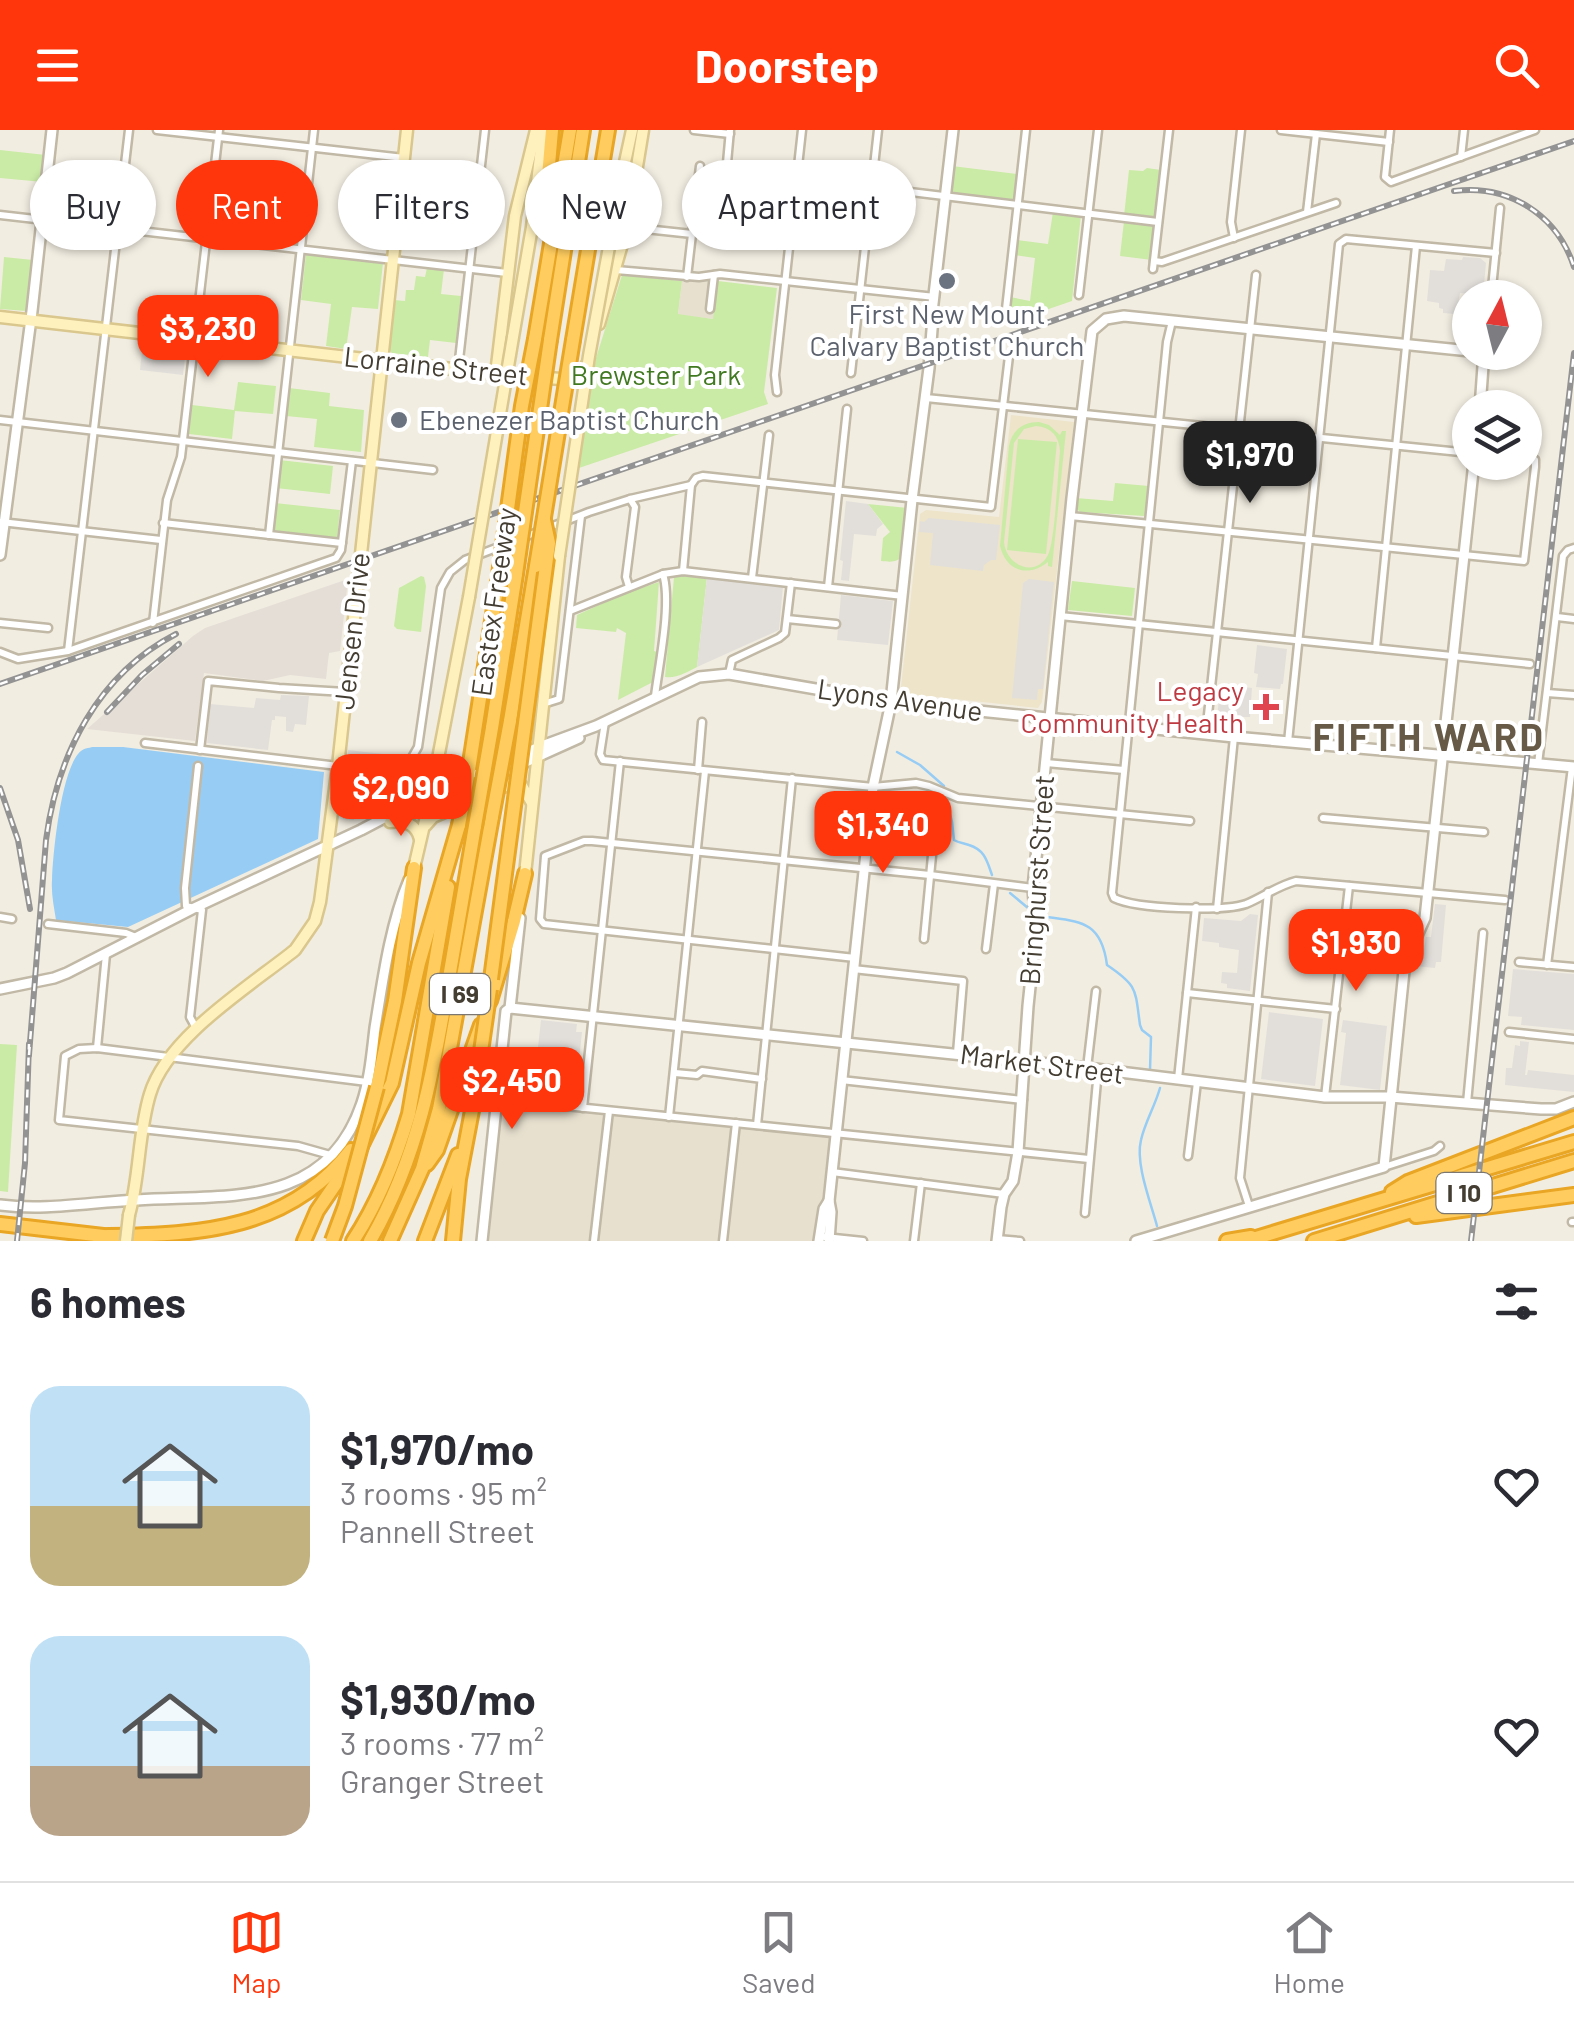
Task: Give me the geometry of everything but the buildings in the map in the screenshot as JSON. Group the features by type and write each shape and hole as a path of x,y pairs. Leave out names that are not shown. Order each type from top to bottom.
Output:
{"highway":[{"path":"550,160 552,130"},
{"name":"Eastex Freeway","path":"565,160 570,130"},
{"path":"370,1241 403,1175 421,1121 440,1034 492,728 583,130"},
{"name":"Eastex Freeway","path":"390,1241 422,1170 439,1110 536,566 550,522 573,340 608,130"},
{"name":"Eastex Freeway","path":"353,1241 388,1172 408,1114 475,735 522,406 551,250"},
{"path":"453,1241 482,1054 550,522"},
{"path":"304,1241 309,1226 360,1148 392,1083 419,963 459,825"},
{"path":"332,1241 395,1001 414,868"},
{"path":"422,1170 437,1150 502,966 524,874"},
{"path":"108,1236 206,1230 235,1225 282,1208 328,1176 384,1103"},
{"path":"1376,1202 1408,1182 1574,1118"},
{"path":"425,1241 470,1123"},
{"name":"I 10","path":"1246,1241 1574,1142"},
{"name":"I 10","path":"1314,1241 1574,1161"},
{"path":"1354,1228 1441,1211 1574,1195"},
{"path":"0,1224 147,1241"},
{"path":"1227,1241 1273,1233"}],"main road":[{"name":"Jensen Drive","path":"126,1241 150,1091 168,1059 196,1028 296,950 318,910 338,766 407,130"},
{"path":"496,374 516,216 539,130"},
{"path":"414,868 469,597 532,227 539,130"},
{"path":"524,874 559,556 590,356 632,130"},
{"path":"638,160 643,130"},
{"path":"614,270 620,250"},
{"name":"Lorraine Street","path":"0,317 574,380 588,362 614,270"},
{"path":"423,830 433,817 508,785 522,786 532,804"},
{"path":"389,819 413,826 420,845"}],"street":[{"path":"49,160 52,130"},
{"path":"126,160 129,130"},
{"path":"157,130 218,133 405,158"},
{"path":"310,160 314,130"},
{"path":"458,370 485,130"},
{"path":"694,130 730,132 727,160"},
{"path":"799,160 802,130"},
{"path":"875,160 878,130"},
{"path":"863,1241 824,1239 824,1209 832,1172 873,786 891,702 953,130"},
{"path":"1005,318 1026,130"},
{"path":"1079,294 1098,130"},
{"path":"1168,130 1154,265 1336,203"},
{"path":"1234,238 1231,222 1242,130"},
{"path":"1281,130 1389,142"},
{"path":"1390,130 1385,176 1394,182 1535,130"},
{"path":"1461,157 1464,130"},
{"path":"1308,212 1316,132"},
{"path":"215,160 218,133"},
{"path":"916,192 1158,222"},
{"path":"1493,280 1500,208"},
{"path":"0,215 30,219"},
{"path":"1288,742 1340,244 1346,239 1496,252"},
{"path":"1376,648 1416,246"},
{"path":"0,555 38,250"},
{"path":"68,650 115,250"},
{"path":"153,623 170,487 180,466 205,250"},
{"path":"269,535 300,250"},
{"path":"317,250 507,273"},
{"path":"687,276 690,250"},
{"path":"777,392 775,376 789,250"},
{"path":"850,372 865,250"},
{"path":"614,270 699,278 714,274 934,297"},
{"path":"710,308 714,274"},
{"path":"1206,733 1256,276"},
{"name":"Bringhurst Street","path":"997,1240 1004,1194 1013,1181 1018,1152 1036,929 1032,888 1091,336 1098,324 1115,316 1172,321"},
{"path":"1452,349 1172,321 1112,893 1122,901 1217,909 1245,904 1296,881 1505,900"},
{"path":"683,571 691,485 704,476 991,508 1008,356"},
{"path":"924,398 1452,451"},
{"path":"828,587 848,409"},
{"path":"0,420 433,470"},
{"path":"752,578 770,434"},
{"path":"0,652 18,659 68,650 336,558 342,543 352,460"},
{"path":"1384,1167 1404,971 1423,926 1428,893 1472,480"},
{"path":"1070,516 1524,560 1533,480"},
{"path":"389,819 391,794 418,747 440,588 450,572 465,560 550,522 691,485"},
{"path":"630,499 634,507 626,577 630,587"},
{"path":"543,704 559,699 581,515"},
{"path":"2,522 162,540"},
{"path":"550,522 570,530 578,541"},
{"path":"164,523 342,543"},
{"path":"1538,764 1563,556 1574,548"},
{"path":"570,611 663,574 683,571 902,596"},
{"path":"655,696 665,608 663,574"},
{"path":"729,674 732,660 781,637 790,582"},
{"path":"1060,616 1530,664"},
{"path":"787,618 836,624"},
{"path":"1557,618 1574,619"},
{"path":"0,623 48,628"},
{"name":"Lyons Avenue","path":"0,989 54,978 328,844 584,735 600,723 699,677 729,674 891,702 1573,767"},
{"path":"200,750 208,681 345,692"},
{"path":"1547,693 1574,695"},
{"path":"669,1117 697,852 702,722"},
{"path":"600,723 600,758 620,762 873,786 916,783 954,797 1190,821"},
{"path":"1217,909 1234,737"},
{"path":"146,743 338,766"},
{"path":"583,1108 620,762"},
{"path":"1046,763 1124,770"},
{"path":"196,1028 190,1016 202,910 186,906 184,888 198,766"},
{"path":"1548,964 1573,767"},
{"path":"757,1125 792,778"},
{"path":"395,787 401,802 414,803"},
{"name":"Lyons Avenue","path":"389,819 414,803 430,800"},
{"path":"924,939 936,814"},
{"path":"1324,818 1484,832"},
{"path":"957,1054 962,981 776,949 541,922 545,856 584,842 612,843 1032,888"},
{"path":"482,1241 524,874"},
{"path":"986,949 994,884"},
{"path":"1325,1097 1349,886"},
{"path":"1249,1206 1240,1178 1268,891"},
{"path":"1178,1080 1196,907"},
{"path":"0,917 12,919"},
{"path":"48,924 136,937"},
{"path":"1467,1104 1482,933"},
{"path":"98,1048 106,954"},
{"path":"1520,962 1574,968"},
{"path":"1084,1213 1096,990"},
{"path":"1188,993 1336,1010"},
{"name":"Market Street","path":"510,1008 1092,1068 1325,1097 1390,1097 1541,1109 1556,1109 1574,1102"},
{"path":"1509,1032 1574,1039"},
{"path":"0,1206 40,1208 250,1195 284,1187 331,1156 352,1130 372,1084 98,1048 79,1049 65,1056 59,1120 298,1146 331,1156"},
{"path":"674,1073 702,1071 762,1079"},
{"path":"842,1080 1023,1100"},
{"path":"1188,1156 1197,1082"},
{"path":"496,1098 1088,1158"},
{"path":"594,1241 609,1111"},
{"path":"723,1241 736,1123"},
{"path":"1136,1241 1434,1152 1440,1146"},
{"path":"832,1172 1004,1194"},
{"path":"914,1241 920,1183"},
{"path":"997,1240 1020,1241"}],"shaded area":[{"path":"1480,258 1486,263 1484,280 1452,280 1452,314 1443,313 1439,303 1427,301 1430,270 1444,271 1446,259"},
{"path":"682,281 718,281 714,319 678,315"},
{"path":"143,343 186,348 183,375 140,370"},
{"path":"1011,415 1074,422 1042,702 1038,708 907,694 901,687 920,514 926,510 999,517"},
{"path":"846,501 868,504 883,524 876,536 854,534 849,581 841,580 840,560"},
{"path":"929,518 1000,525 996,560 984,565 983,571 930,565 933,533 919,532 920,521"},
{"path":"707,577 783,586 779,630 697,667"},
{"path":"348,579 340,651 329,653 326,679 290,675 263,681 204,673 195,741 87,729 205,628"},
{"path":"1029,579 1054,582 1043,689 1038,689 1037,700 1012,698 1023,583"},
{"path":"841,595 893,601 888,645 837,640"},
{"path":"1257,645 1287,649 1280,689 1256,687"},
{"path":"1221,684 1252,688 1250,717 1243,717 1242,728 1216,725"},
{"path":"281,695 309,696 306,725 295,724 293,732 286,731 286,717 275,716 268,750 207,743 210,704 254,708 256,698 280,700"},
{"path":"348,750 383,754 376,796 357,795 354,820 343,819"},
{"path":"1435,904 1446,905 1441,962 1436,962 1435,968 1415,966 1419,949 1424,949 1426,937 1431,937"},
{"path":"1250,914 1258,915 1250,991 1227,988 1227,984 1221,983 1222,972 1237,973 1239,950 1202,941 1204,918 1241,921"},
{"path":"1513,969 1574,974 1574,1030 1521,1025 1522,1017 1508,1016"},
{"path":"1269,1012 1323,1019 1315,1086 1261,1079"},
{"path":"541,1020 577,1024 576,1032 582,1032 579,1061 572,1060 571,1065 537,1056"},
{"path":"1343,1020 1387,1026 1380,1090 1340,1085 1346,1033 1341,1032"},
{"path":"1520,1041 1529,1042 1525,1075 1528,1070 1574,1075 1574,1092 1505,1085 1506,1068 1512,1068 1515,1045 1520,1046"},
{"path":"501,1102 830,1136 817,1241 487,1241"}],"green space":[{"path":"0,150 46,155 45,160 30,160 30,181 0,178"},
{"path":"952,166 1017,174 1016,198 1012,201 956,194 950,189"},
{"path":"1129,170 1161,170 1156,215 1151,219 1124,216"},
{"path":"1053,212 1081,215 1072,301 1008,323 1010,297 1030,301 1035,258 1015,255 1017,240 1048,244"},
{"path":"1124,221 1155,226 1152,260 1120,256"},
{"path":"306,254 383,263 378,309 352,307 346,349 326,346 331,304 301,300"},
{"path":"4,257 33,260 26,311 0,309"},
{"path":"427,268 444,269 441,294 461,296 456,343 430,340 428,357 392,353 389,350 394,300 405,301 406,290 414,290 416,276 425,277"},
{"name":"Brewster Park","path":"622,275 682,281 678,314 713,319 718,281 777,288 764,392 768,404 579,468 596,358"},
{"path":"238,382 276,386 273,414 235,411 232,439 189,434 192,405 234,410"},
{"path":"289,388 330,393 329,406 364,410 361,452 314,447 317,419 286,416"},
{"path":"1033,422 1049,425 1060,435 1066,431 1052,567 1048,562 1026,571 1007,561 1000,546 1010,440 1019,428","holes":["1036,426 1053,433 1060,451 1048,555 1029,567 1015,563 1004,542 1014,443 1024,429"]},
{"path":"1018,439 1057,442 1046,554 1007,550"},
{"path":"279,460 333,466 330,494 276,488"},
{"path":"1115,483 1149,486 1144,516 1080,512 1075,507 1076,498 1113,501"},
{"path":"275,503 340,510 337,539 273,532"},
{"path":"868,504 908,508 903,555 898,559 881,561 883,538 890,532"},
{"path":"421,576 426,586 421,632 397,629 394,626 399,588"},
{"path":"674,577 707,577 697,667 665,677"},
{"path":"1072,581 1135,588 1132,616 1068,610"},
{"path":"659,582 653,682 618,700 626,633 617,628 616,632 576,628 577,615"},
{"path":"0,1044 17,1045 8,1192 0,1191"}],"water":[{"path":"92,747 123,747 324,772 318,839 128,927 56,920 52,880 63,795 78,754"}],"waterway":[{"path":"897,752 944,786"},
{"path":"946,798 954,840 979,850 992,875"},
{"path":"1010,893 1028,908"},
{"path":"1040,916 1077,922 1099,939 1107,965 1133,989 1140,1025 1151,1037 1150,1070"},
{"path":"1157,1226 1140,1150 1160,1088"}],"railway":[{"path":"0,684 1574,141"},
{"path":"1454,191 1493,192 1528,206 1556,232 1574,267"},
{"path":"1471,1241 1574,353"},
{"path":"29,1055 46,840 60,778 71,748 103,694 148,651 176,634"},
{"path":"107,712 179,644"},
{"path":"0,788 18,840 30,909"},
{"path":"17,1241 25,1163 29,1044"}],"place":[{"name":"First New Mount Calvary Baptist Church","path":"947,281"},
{"name":"Ebenezer Baptist Church","path":"399,420"},
{"name":"Legacy Community Health","path":"1266,707"}],"district":[{"name":"FIFTH WARD","path":"1429,738"}]}
